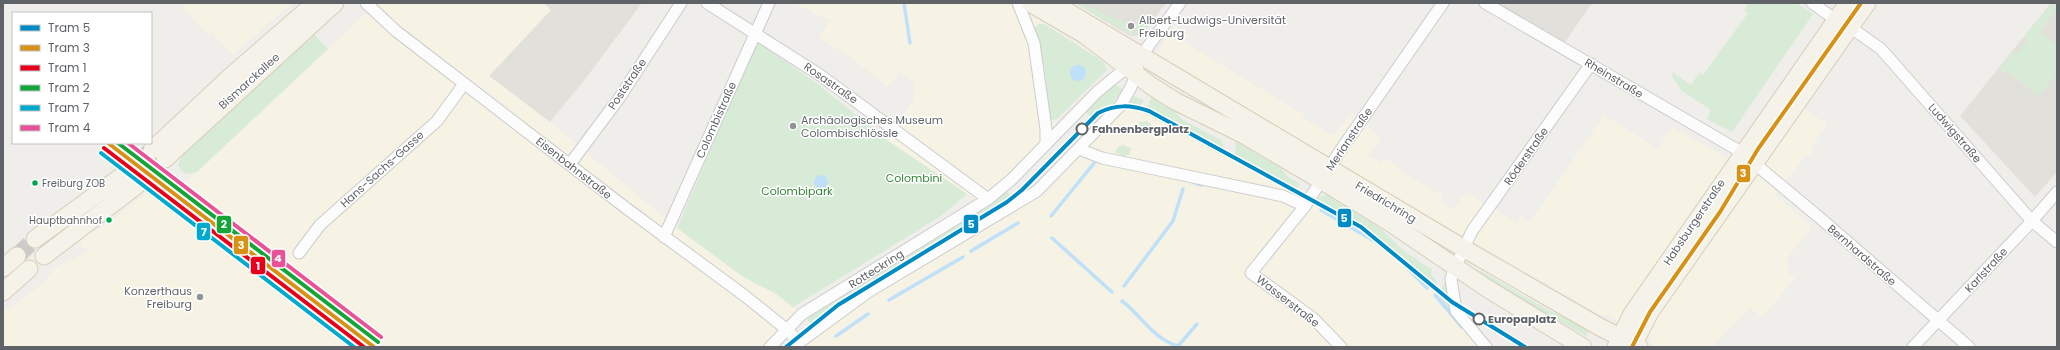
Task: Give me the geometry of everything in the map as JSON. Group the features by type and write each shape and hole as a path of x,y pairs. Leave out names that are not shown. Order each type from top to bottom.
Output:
{"main road":[{"name":"Bismarckallee","path":"315,3 230,77 159,155 335,3"},
{"name":"Friedrichring","path":"1030,3 1085,36 1175,101 1325,175 1463,248 1628,345"},
{"name":"Friedrichring","path":"1053,3 1141,56 1325,175 1389,222 1455,267 1583,347"},
{"name":"Habsburgerstraße","path":"1843,24 1848,3"},
{"name":"Habsburgerstraße","path":"1628,345 1748,158 1843,24 1868,3"},
{"path":"35,239 131,180 44,256"},
{"path":"3,268 17,256"},
{"path":"3,292 29,269"}],"street":[{"name":"Eisenbahnstraße","path":"366,3 396,31 464,84 786,329 796,344"},
{"name":"Poststraße","path":"570,164 620,96 681,3"},
{"name":"Rosastraße","path":"707,3 842,90 893,130 988,199"},
{"name":"Colombistraße","path":"664,237 769,3"},
{"path":"1018,3 1034,43 1046,144"},
{"path":"1180,3 1141,56 1132,71 1121,105 1079,149 1090,154 1283,196 1305,206"},
{"name":"Merianstraße","path":"1251,273 1305,206 1443,3"},
{"name":"Rheinstraße","path":"1485,3 1591,64 1748,158"},
{"name":"Ludwigstraße","path":"1812,3 1881,49 2032,221 2057,242"},
{"name":"Röderstraße","path":"1486,347 1456,311 1452,279 1455,267 1472,231 1591,64"},
{"path":"988,199 1011,180 1098,91 1132,71"},
{"name":"Hans-Sachs-Gasse","path":"299,253 320,225 437,121 464,84"},
{"name":"Rotteckring","path":"796,344 868,292 1029,197 1079,149"},
{"name":"Bernhardstraße","path":"1748,158 1808,207 1969,347"},
{"name":"Karlstraße","path":"1913,347 2032,221 2057,192"},
{"name":"Rotteckring","path":"770,347 795,319 988,199"},
{"name":"Wasserstraße","path":"1251,273 1314,319 1341,347"}],"shaded area":[{"path":"189,3 291,3 233,55 212,33 209,35 183,8"},
{"path":"377,3 642,3 586,78 550,122 677,228 757,285 775,293 805,317 795,326 796,329 776,347 385,347 276,262 280,256 185,183"},
{"path":"544,3 642,3 586,78 550,122 489,76 551,10"},
{"path":"793,3 1039,3 1047,8 1039,24 1035,28 1044,64 1050,120 1063,130 985,206 887,140 914,99 914,83 900,72 888,87 851,57 819,38 830,20"},
{"name":"Albert-Ludwigs-Universität Freiburg","path":"1075,3 1166,3 1142,35 1130,36"},
{"path":"1493,3 1592,3 1563,45"},
{"path":"2051,3 2057,3 2057,172 2035,197 1960,116"},
{"path":"1175,26 1188,35 1184,42 1304,115 1303,118 1334,136 1351,113 1381,138 1369,156 1381,163 1384,158 1398,166 1397,169 1443,196 1440,202 1453,210 1466,192 1516,223 1521,216 1530,222 1604,115 1658,149 1672,127 1738,164 1713,228 1804,108 1827,125 1811,147 1814,149 1809,157 1806,155 1775,195 1812,227 1787,258 1788,272 1795,279 1762,317 1750,307 1715,344 1718,347 1653,347 1649,337 1607,315 1600,314 1351,172 1157,53"},
{"path":"1112,106 1133,109 1144,113 1188,135 1313,205 1341,217 1373,237 1436,295 1482,347 788,347 1033,188"},
{"path":"151,189 265,276 269,271 368,347 3,347 3,310 12,307 44,282 56,267 83,254 88,249 82,247 78,239 105,226"}],"green space":[{"path":"1075,3 1090,6 1119,20 1133,22 1133,36"},
{"path":"1749,3 1796,3 1813,14 1732,132 1707,119 1711,110 1682,91 1672,77 1673,72 1691,85 1699,73 1703,75 1748,13 1744,10"},
{"path":"2052,3 2057,3 2057,9 2040,31 2057,45 2057,74 2038,96 2025,86 2050,54 2025,85 2007,71 2005,73 1999,69 2013,52 2016,54 2028,40 2024,37"},
{"path":"1150,14 1156,17 1142,35 1137,36 1136,19"},
{"name":"Fahnenbergplatz","path":"1039,24 1044,24 1099,59 1105,64 1107,70 1057,119 1050,120 1044,64 1035,28"},
{"path":"313,33 328,49 197,172 189,174 182,172 178,165 183,154"},
{"name":"Colombipark","path":"759,43 819,85 887,140 967,194 941,216 793,307 775,293 743,277 677,228 756,44"},
{"path":"1115,84 1122,89 1112,106 1097,123 1083,110"},
{"path":"1134,96 1144,100 1138,111 1127,108"},
{"path":"1152,97 1171,108 1183,120 1221,140 1226,151 1225,157 1144,113"},
{"path":"1147,121 1152,125 1152,131 1145,132 1137,127 1139,122"},
{"path":"1235,141 1280,167 1287,176 1300,184 1294,194 1233,161 1236,147"},
{"path":"1123,145 1131,148 1129,155 1124,156 1115,153 1118,147"},
{"path":"1005,190 1016,200 814,327 805,317"},
{"path":"1326,195 1380,228 1403,250 1432,270 1431,275 1437,281 1431,290 1390,252 1347,222 1313,205 1321,196"},
{"path":"1471,268 1481,271 1548,310 1590,328 1586,336 1508,292"},
{"path":"1446,282 1452,313 1436,295"}],"water":[{"path":"1078,65 1084,67 1086,73 1084,79 1078,81 1072,79 1070,73 1072,67"},
{"path":"821,175 826,177 828,182 826,187 821,189 816,187 814,182 816,177"}],"waterway":[{"path":"904,3 910,43"},
{"path":"1051,216 1095,162"},
{"path":"1195,183 1202,185"},
{"path":"1124,286 1173,221 1183,189"},
{"path":"1321,210 1376,242 1399,259 1427,288"},
{"path":"971,251 1018,223"},
{"path":"1052,238 1112,292"},
{"path":"889,300 963,257"},
{"path":"1435,295 1462,327"},
{"path":"1122,301 1161,338 1178,346 1197,324"},
{"path":"836,336 868,314"}],"tunnel":[{"path":"125,174 152,150"},
{"path":"136,186 165,159"},
{"path":"17,256 35,239"}],"tram line":[{"name":"3","path":"1632,347 1650,312 1720,212 1758,149 1861,3"},
{"name":"5","path":"786,347 838,305 1007,202 1022,190 1098,113 1111,108 1124,106 1149,111 1361,227 1452,302 1525,347"},
{"name":"3","path":"109,144 374,347"},
{"name":"2","path":"119,144 378,342"},
{"name":"4","path":"129,144 381,337"},
{"name":"1","path":"104,148 364,347"},
{"name":"7","path":"101,153 354,347"}],"place":[{"name":"Albert-Ludwigs-Universität Freiburg","path":"1131,26"},
{"name":"Archäologisches Museum Colombischlössle","path":"793,126"},
{"name":"Fahnenbergplatz","path":"1082,129"},
{"name":"Freiburg ZOB","path":"35,183"},
{"name":"Hauptbahnhof","path":"109,220"},
{"name":"Konzerthaus Freiburg","path":"200,297"},
{"name":"Europaplatz","path":"1479,319"}],"park label":[{"name":"Colombini","path":"914,178"}]}
